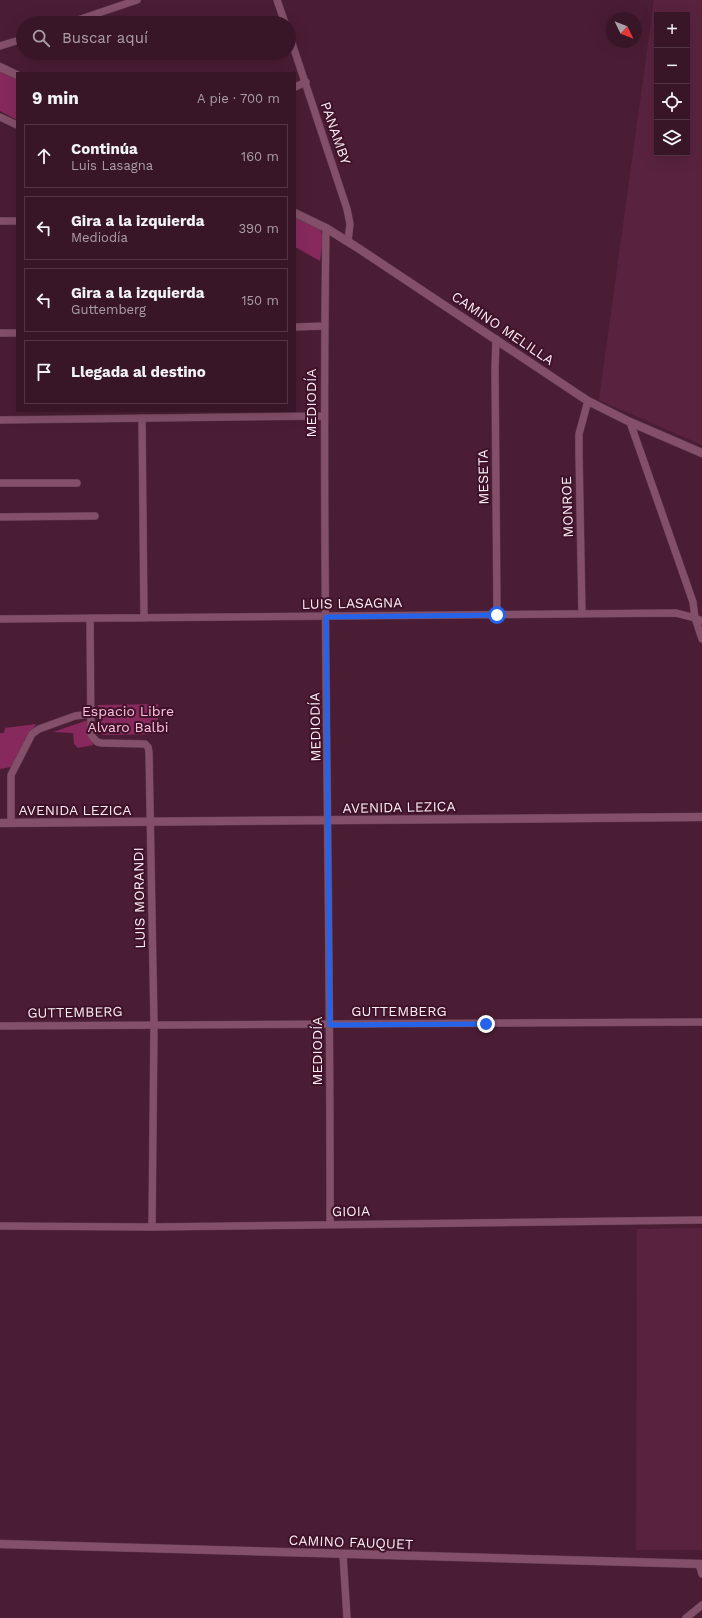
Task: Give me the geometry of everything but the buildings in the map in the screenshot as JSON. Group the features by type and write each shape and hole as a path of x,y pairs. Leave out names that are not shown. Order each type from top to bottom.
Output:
{"street":[{"path":"90,16 137,0"},
{"path":"277,0 283,16"},
{"path":"0,46 16,41"},
{"name":"PANAMBY","path":"296,54 306,82 306,89 347,209 350,224 348,241"},
{"path":"0,67 16,75"},
{"path":"296,87 306,82"},
{"path":"0,117 16,125"},
{"name":"CAMINO MELILLA","path":"296,213 326,228 348,241 588,401 630,422 702,454"},
{"path":"0,221 16,221"},
{"name":"MEDIODÍA","path":"326,228 324,416 329,821 330,1225"},
{"path":"296,327 325,326"},
{"path":"0,333 16,333"},
{"name":"MESETA","path":"496,339 494,369 497,615"},
{"name":"MONROE","path":"582,614 578,453 579,434 588,401"},
{"path":"0,420 324,416"},
{"path":"142,418 144,618"},
{"path":"630,422 694,602 699,619 702,639"},
{"path":"0,483 77,483"},
{"path":"0,517 95,516"},
{"name":"LUIS LASAGNA","path":"0,618 326,617 676,613 699,619"},
{"name":"LUIS MORANDI","path":"90,618 91,735 97,742 145,744 148,747 151,823 154,1024 152,1226"},
{"path":"11,823 11,775 32,734 38,729 75,716 90,714"},
{"name":"AVENIDA LEZICA","path":"0,823 151,823 702,817"},
{"name":"GUTTEMBERG","path":"0,1026 702,1022"},
{"name":"GIOIA","path":"0,1226 330,1225 702,1220"},
{"name":"CAMINO FAUQUET","path":"0,1544 343,1555 701,1564"},
{"path":"343,1555 347,1618"},
{"path":"701,1564 702,1574"},
{"path":"686,1618 702,1605"}],"shaded area":[{"path":"654,0 702,0 702,445 599,400"},
{"path":"702,1228 702,1550 636,1550 637,1229"}],"green space":[{"path":"0,69 16,77 16,119 0,111"},
{"path":"296,217 320,229 322,249 320,261 296,248"},
{"name":"Espacio Libre Alvaro Balbi","path":"158,704 158,734 103,735 99,732 98,705"},
{"path":"88,720 93,745 78,748 74,744 73,733 53,732"},
{"path":"36,724 11,767 0,769 0,733 4,733 5,728"}],"route":[{"path":"486,1024 330,1025 326,617 497,615"}]}
